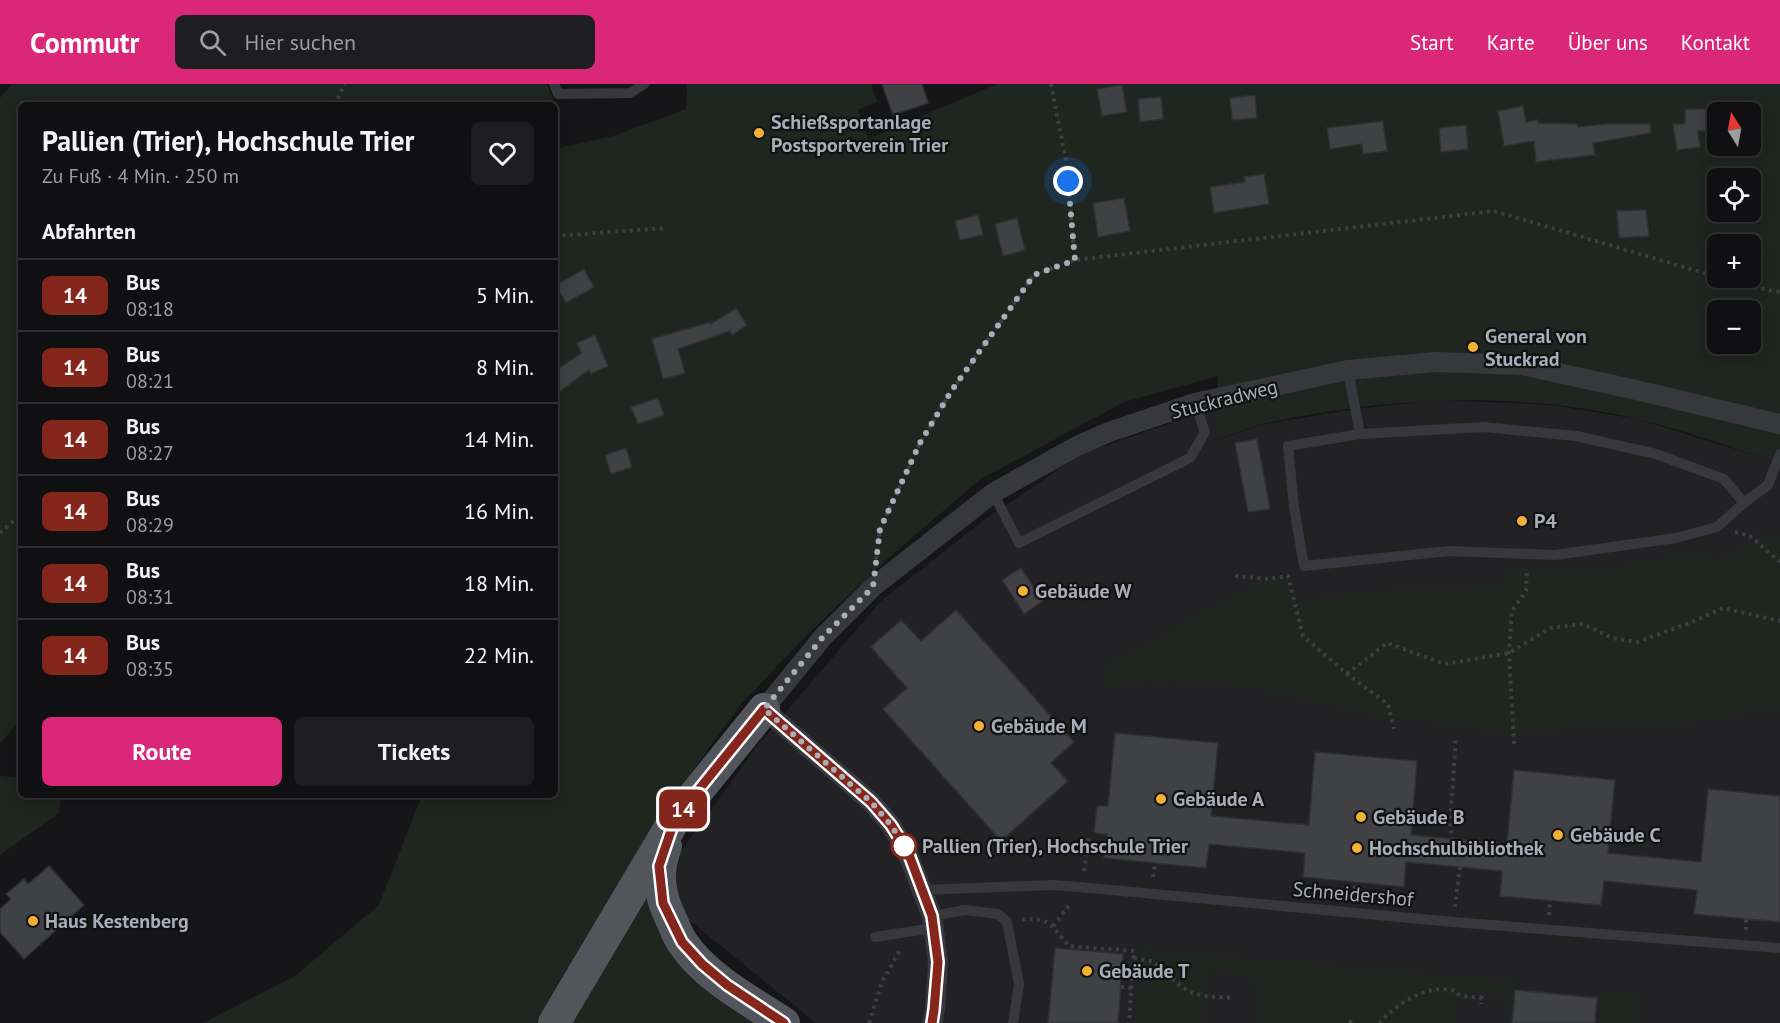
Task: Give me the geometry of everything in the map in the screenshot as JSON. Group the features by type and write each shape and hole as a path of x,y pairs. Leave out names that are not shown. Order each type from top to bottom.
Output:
{"main road":[{"path":"554,1023 675,819 764,709"},
{"path":"675,819 659,866 663,903 682,942 702,964 727,985 784,1023"}],"street":[{"name":"Stuckradweg","path":"764,709 823,637 873,587 993,493 1077,446 1109,432 1195,403 1348,370 1436,362 1522,365 1780,424"},
{"path":"764,709 871,802 891,825 908,852 933,922 938,962 932,1023"}],"lane":[{"path":"555,84 558,94 630,93 644,84"},
{"path":"1348,370 1360,434"},
{"path":"993,493 1019,543 1190,458 1205,432 1195,403"},
{"path":"1744,503 1724,478 1656,454 1576,436 1483,427 1360,434 1288,446 1294,507 1304,566 1449,551 1555,555 1676,538 1717,527 1768,485 1780,454"},
{"name":"Schneidershof","path":"922,890 1062,885 1453,922 1780,948"},
{"path":"875,937 910,931 964,910 998,914 1007,922 1019,984 1013,1023"}],"path":[{"path":"336,102 345,84"},
{"path":"1051,84 1066,161 1075,260"},
{"path":"873,587 880,529 920,443 952,390 1034,275 1075,260 1494,211 1707,274"},
{"path":"558,236 666,228"},
{"path":"1760,288 1780,292"},
{"path":"0,533 18,517"},
{"path":"1717,527 1750,536 1780,562"},
{"path":"1514,744 1509,653 1512,611 1526,591 1527,554"},
{"path":"1235,576 1268,579 1288,576 1303,636 1347,674 1388,704 1394,729"},
{"path":"1347,674 1387,643 1445,664 1509,653 1550,628 1583,624 1612,638 1636,642 1690,623 1723,608 1780,621"},
{"path":"1453,922 1460,867 1450,827 1456,736"},
{"path":"1086,865 1089,836"},
{"path":"1053,926 1074,898"},
{"path":"1007,922 1038,918 1053,926 1069,946 1134,951 1129,1023"},
{"path":"869,1023 882,982 910,931"},
{"path":"1134,958 1154,962 1190,992 1204,996 1232,998"},
{"path":"1120,987 1131,988"},
{"path":"1379,1023 1404,1003 1420,994 1439,990 1449,989 1459,995 1482,998 1481,1004"}],"shaded area":[{"path":"12,84 547,84 554,101 18,102 18,723 0,744 0,98"},
{"path":"687,84 871,84 877,102 858,110 868,139 997,84 1780,84 1780,463 1655,423 1591,410 1544,404 1450,401 1355,408 1262,424 1219,439 1215,408 1218,376 1124,402 981,479 895,552 811,631 740,705 663,812 547,1013 537,1023 203,1023 295,976 379,905 421,798 558,798 558,148 613,136 686,109"},
{"path":"1438,400 1552,405 1637,419 1780,463 1780,1023 816,1023 679,912 675,889 680,853 757,746 881,601 983,521 1081,454 1215,408 1220,439 1260,425 1356,409"},
{"path":"1772,534 1780,537 1780,709 1682,724 1502,733 1368,714 1229,683 1148,682 1109,686 1107,664 1268,579 1288,576 1294,601 1387,590 1504,587 1505,570 1612,568 1696,551 1717,560"},
{"path":"0,776 18,777 18,798 61,798 59,813 0,855"},
{"path":"644,884 763,1023 562,1023"},
{"path":"1142,949 1516,982 1512,1023 1508,1023 1510,997 1472,993 1471,1000 1455,999 1452,1023 1257,1023 1261,982 1246,979 1246,973 1207,969 1202,1023 1136,1023"},
{"path":"1601,994 1639,996 1639,1014 1644,1023 1598,1023"}],"building":[{"path":"882,84 922,84 928,103 893,115"},
{"path":"1122,85 1127,112 1102,116 1097,89"},
{"path":"1255,95 1257,118 1232,120 1230,98"},
{"path":"1161,97 1163,119 1140,122 1138,99"},
{"path":"1523,106 1526,122 1538,120 1538,123 1577,124 1578,127 1605,124 1650,124 1651,133 1593,143 1595,155 1536,162 1534,141 1504,146 1498,111"},
{"path":"1685,109 1707,109 1707,131 1698,131 1700,147 1677,150 1673,124 1685,124"},
{"path":"1383,121 1387,151 1363,154 1362,144 1330,149 1327,128"},
{"path":"1466,125 1468,149 1441,152 1439,128"},
{"path":"1264,174 1269,204 1214,213 1210,187 1245,182 1244,177"},
{"path":"1124,198 1130,231 1098,237 1093,203"},
{"path":"1646,210 1649,236 1619,238 1617,211"},
{"path":"978,215 983,235 960,240 955,221"},
{"path":"1017,218 1025,250 1003,256 995,224"},
{"path":"584,269 594,287 566,303 558,289 558,284"},
{"path":"736,308 747,325 732,335 730,331 678,349 685,373 663,379 652,339 710,322 711,324"},
{"path":"595,335 608,366 591,374 589,370 558,393 558,369 581,353 577,343"},
{"path":"658,398 664,415 638,424 631,407"},
{"path":"1257,439 1270,509 1248,512 1235,443"},
{"path":"626,448 632,467 611,474 605,455"},
{"name":"Gebäude W","path":"1021,568 1043,601 1024,614 1002,580"},
{"name":"Gebäude M","path":"956,610 1074,742 1051,763 1068,781 1001,841 883,709 907,688 871,647 901,620 921,641"},
{"path":"1115,733 1218,743 1211,816 1309,825 1315,752 1417,761 1411,835 1507,844 1514,770 1615,780 1608,853 1701,862 1708,789 1780,796 1780,922 1694,914 1697,890 1604,881 1601,905 1500,896 1502,871 1406,862 1404,887 1303,877 1305,853 1209,844 1206,868 1104,858 1107,834 1094,833 1097,806 1108,806"},
{"name":"Haus Kestenberg","path":"49,866 84,905 24,959 0,932 0,909 11,899 6,894 24,879 28,884"},
{"name":"Gebäude T","path":"1055,948 1123,954 1118,1023 1048,1023"},
{"path":"1515,990 1597,998 1595,1023 1512,1023"}],"bus line":[{"name":"14","path":"784,1023 727,985 702,964 682,942 663,903 659,866 675,819 764,709 871,802 891,825 908,852 932,916 938,962 932,1023"}],"place":[{"name":"Schießsportanlage Postsportverein Trier","path":"759,133"},
{"name":"General von Stuckrad","path":"1473,347"},
{"name":"P4","path":"1522,521"},
{"name":"Gebäude W","path":"1023,591"},
{"name":"Gebäude M","path":"979,726"},
{"name":"Gebäude A","path":"1161,799"},
{"name":"Gebäude B","path":"1361,817"},
{"name":"Gebäude C","path":"1558,835"},
{"name":"Pallien (Trier), Hochschule Trier","path":"904,846"},
{"name":"Hochschulbibliothek","path":"1357,848"},
{"name":"Haus Kestenberg","path":"33,921"},
{"name":"Gebäude T","path":"1087,971"}],"route":[{"path":"904,846 908,852 891,825 871,802 764,709 823,637 873,587 880,529 920,443 952,390 1034,275 1075,260 1068,181"}]}
